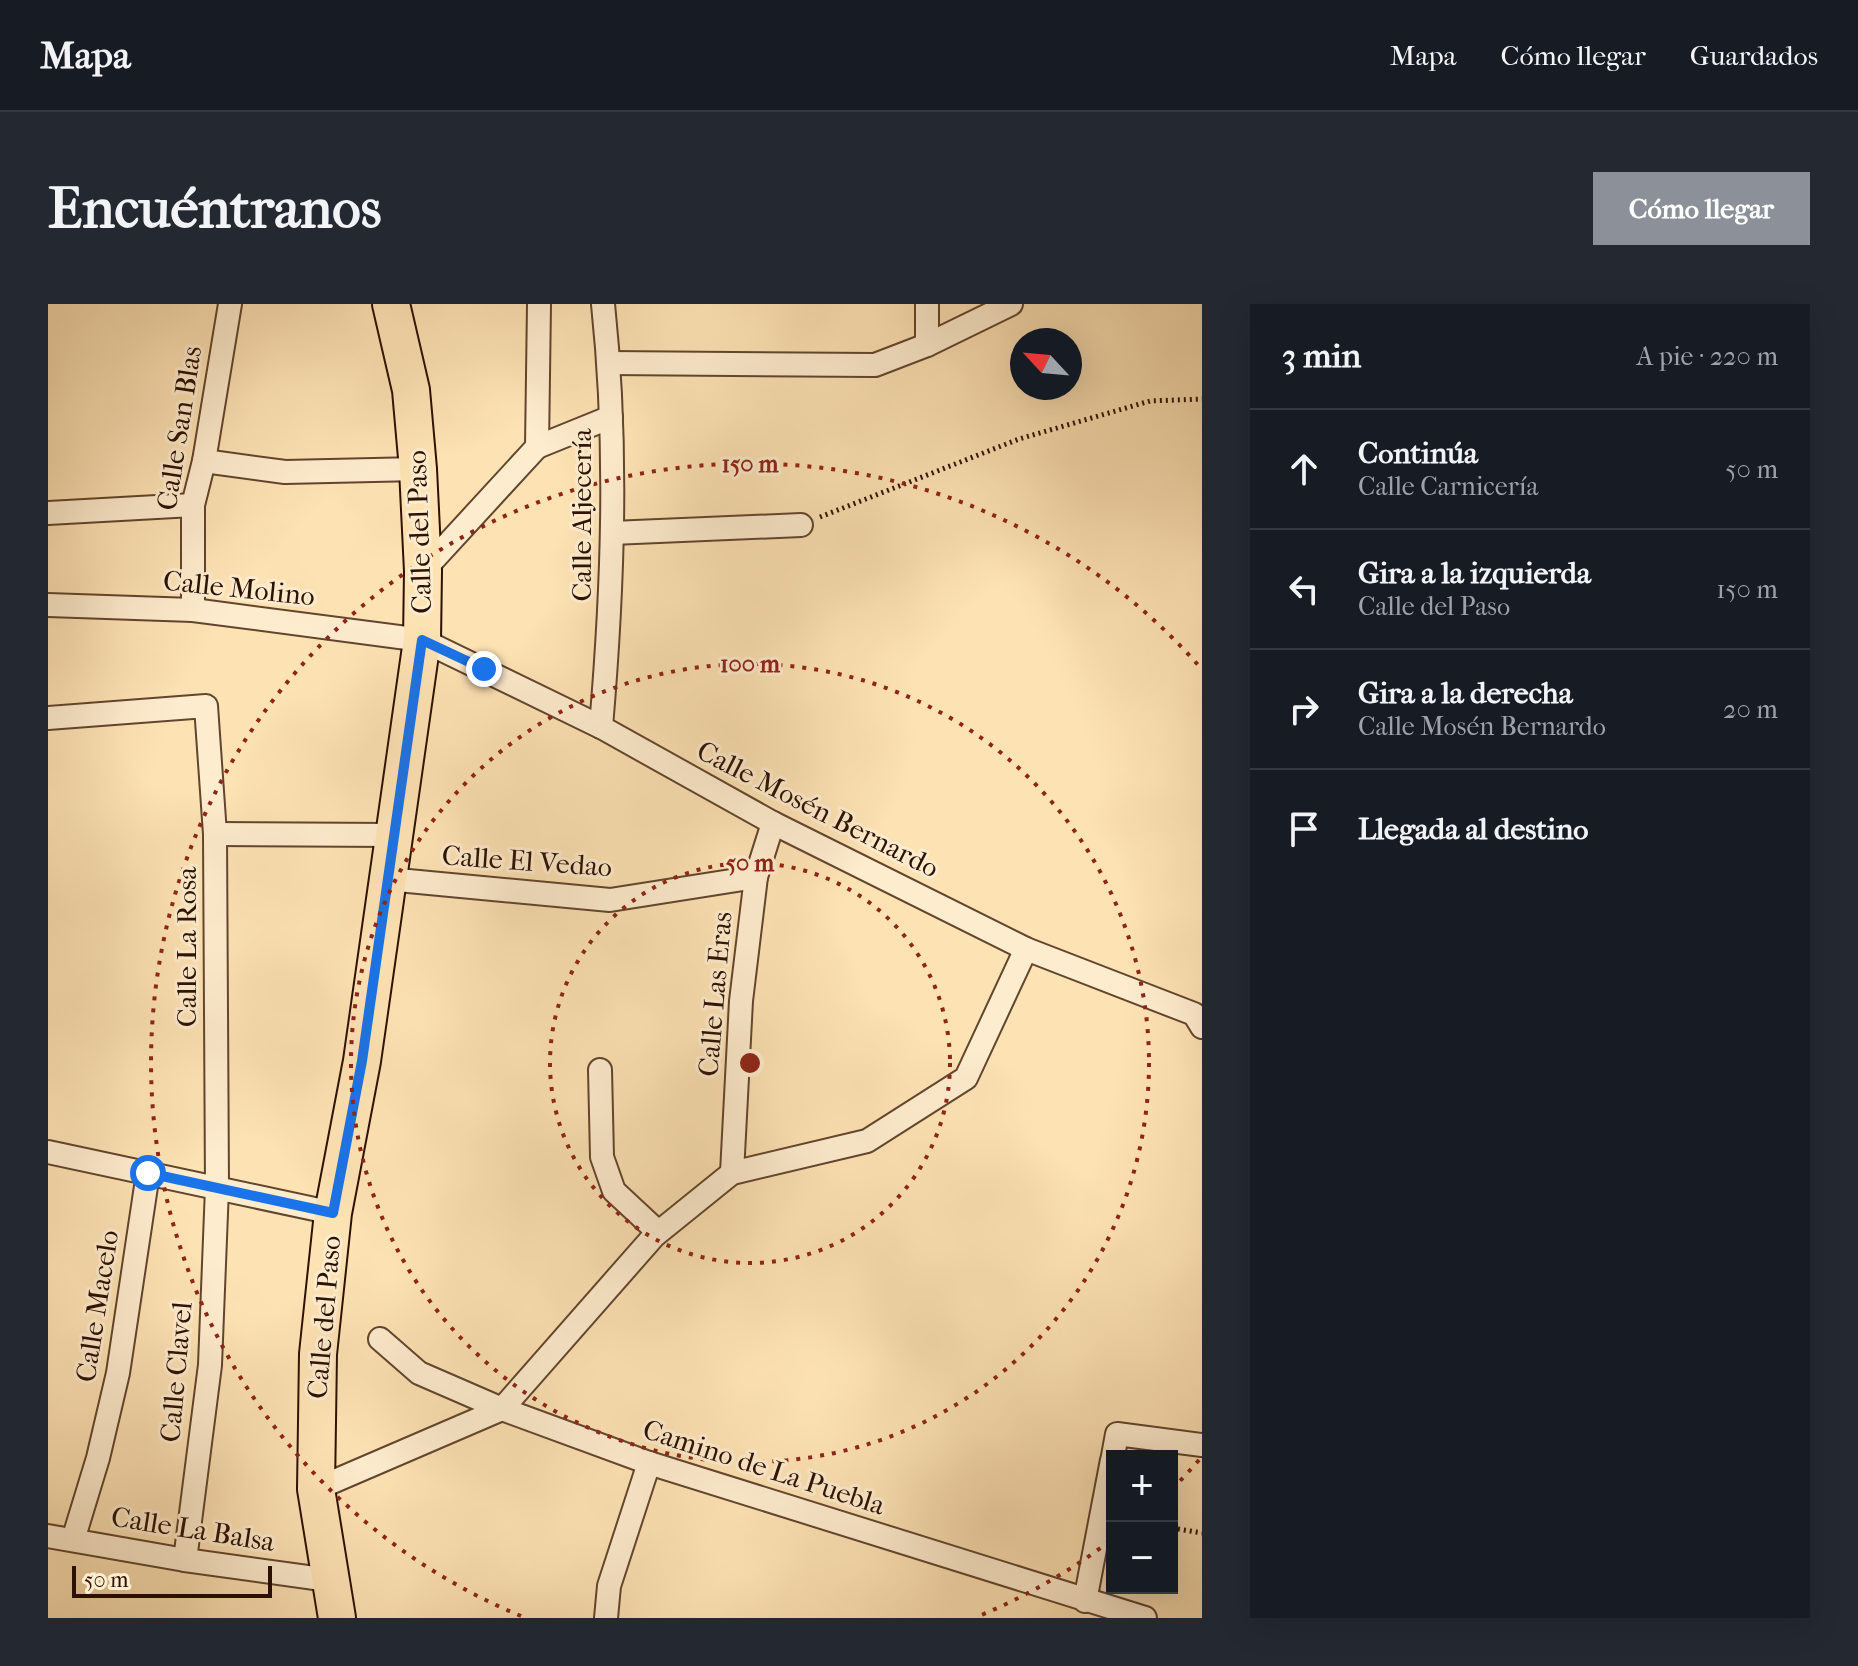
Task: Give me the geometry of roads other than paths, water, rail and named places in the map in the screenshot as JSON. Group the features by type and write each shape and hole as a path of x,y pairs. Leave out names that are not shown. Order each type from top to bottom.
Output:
{"main road":[{"name":"Calle del Paso","path":"337,1618 316,1489 318,1354 333,1213 362,1061 422,640 423,571 411,390 391,304"}],"street":[{"name":"Calle San Blas","path":"193,610 193,505 204,461 230,304"},
{"path":"537,447 539,304"},
{"name":"Calle Aljecería","path":"601,727 611,613 612,533 609,363 603,304"},
{"path":"927,304 927,345"},
{"path":"609,363 875,365 927,345 1011,304"},
{"path":"423,571 537,447 611,417"},
{"path":"204,461 285,472 418,469"},
{"path":"48,513 193,505"},
{"path":"612,533 801,525"},
{"name":"Calle Molino","path":"48,605 193,610 422,640"},
{"name":"Calle Mosén Bernardo","path":"422,640 601,727 773,823 1026,949 1198,1020"},
{"name":"Calle La Rosa","path":"48,718 206,706 215,834 217,1188"},
{"name":"Calle Las Eras","path":"732,1173 741,1001 756,877 773,823"},
{"path":"215,834 394,835"},
{"name":"Calle El Vedao","path":"387,879 610,900 756,877"},
{"path":"316,1489 502,1409 658,1232 732,1173 867,1141 966,1078 1026,949"},
{"path":"600,1070 602,1157 614,1191 658,1232"},
{"path":"48,1152 333,1213"},
{"name":"Calle Macelo","path":"73,1540 98,1458 118,1373 148,1173"},
{"name":"Calle Clavel","path":"185,1560 210,1365 217,1188"},
{"name":"Camino de La Puebla","path":"380,1339 419,1373 502,1409 649,1463 1145,1618"},
{"path":"1114,1450 1117,1434 1202,1445"},
{"path":"606,1618 609,1586 649,1463"},
{"path":"1085,1601 1106,1490"},
{"name":"Calle La Balsa","path":"48,1536 185,1560 329,1580"}]}
